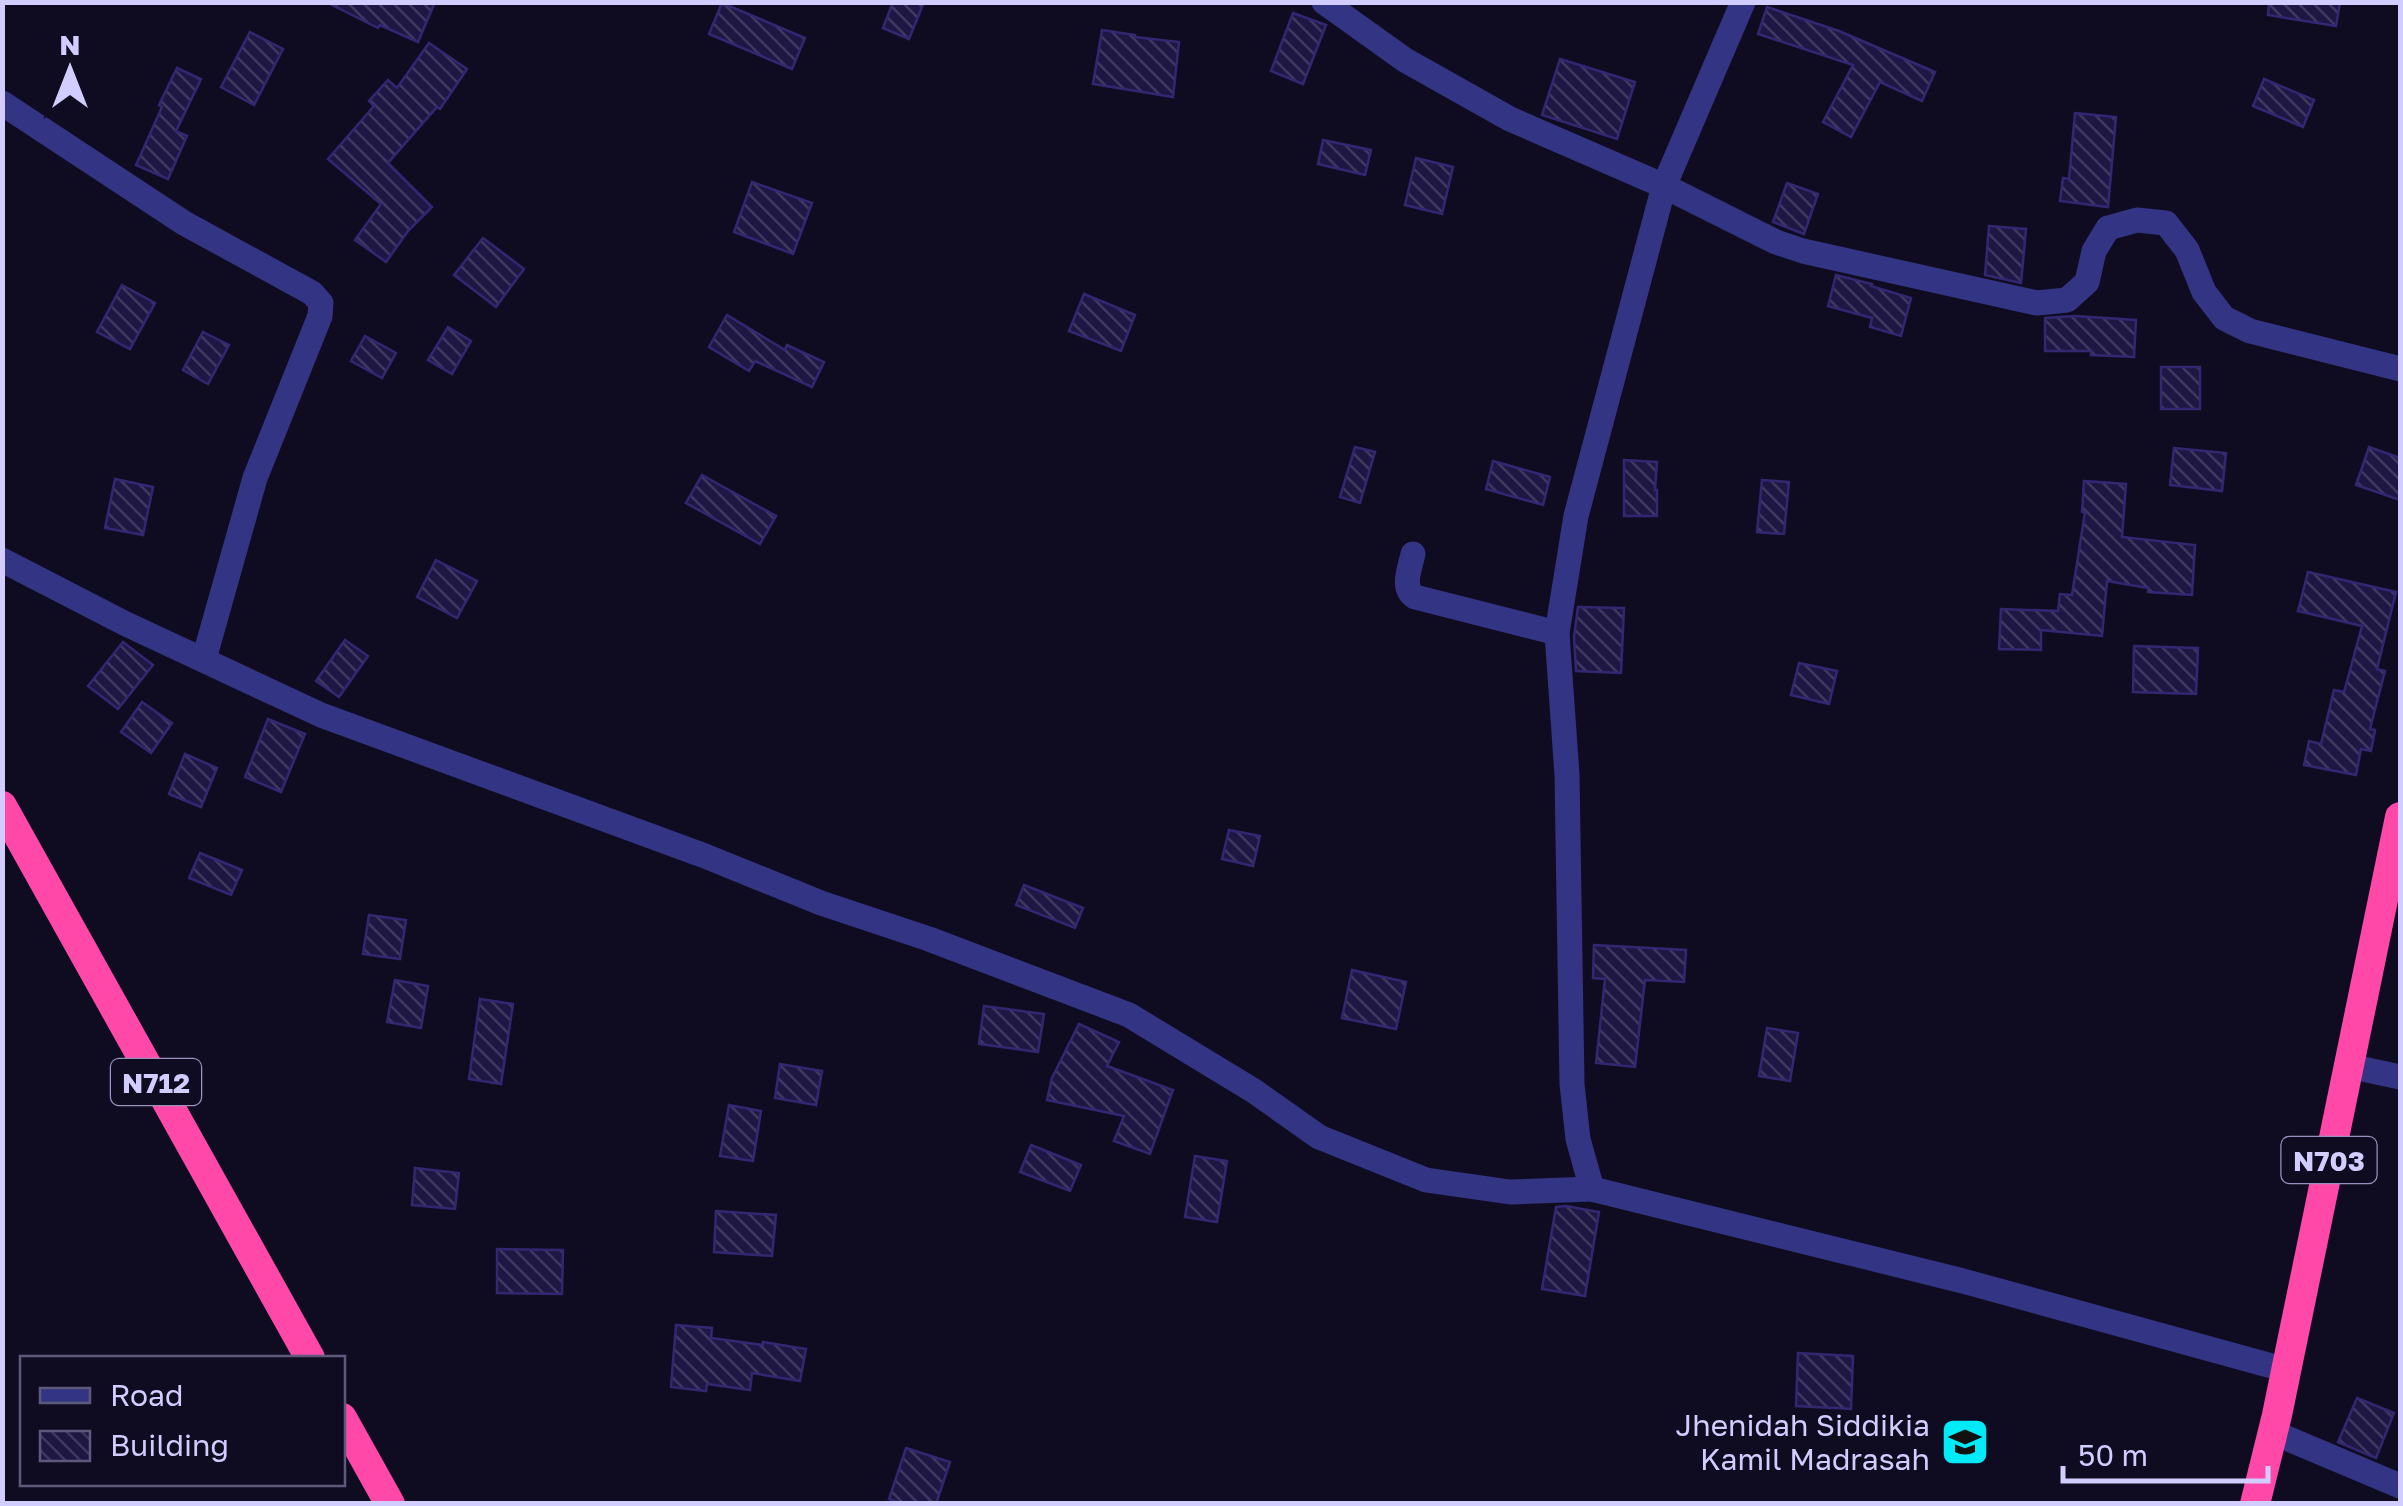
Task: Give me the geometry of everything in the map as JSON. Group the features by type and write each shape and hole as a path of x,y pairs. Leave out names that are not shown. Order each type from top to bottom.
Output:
{"highway":[{"name":"N712","path":"2,806 309,1356"},
{"name":"N703","path":"2255,1504 2400,817"},
{"path":"345,1423 390,1504"}],"street":[{"path":"1324,2 1406,60 1510,119 1664,186 1776,242 2037,303 2067,300 2087,282 2094,251 2108,228 2138,220 2166,223 2187,250 2204,292 2224,318 2250,331 2400,368"},
{"path":"1592,1189 1578,1139 1572,1084 1567,775 1557,633 1576,516 1664,186 1743,2"},
{"path":"2,103 184,223 312,293 321,303 320,316 254,478 204,658"},
{"path":"1413,554 1406,588 1409,593 1557,633"},
{"path":"2,560 126,624 321,715 1129,1015 1254,1090 1319,1137 1426,1180 1510,1192 1592,1189 1963,1281 2286,1370"},
{"path":"2349,1066 2400,1077"},
{"path":"2272,1432 2400,1486"}],"building":[{"path":"326,2 435,2 418,42 380,25 378,28"},
{"path":"893,2 924,2 909,39 883,28"},
{"path":"2269,2 2340,2 2336,26 2268,15"},
{"path":"722,3 805,38 792,69 709,34"},
{"path":"1767,7 1839,31 1935,72 1922,101 1880,82 1851,137 1823,122 1853,65 1758,34"},
{"path":"1293,13 1326,25 1303,84 1271,71"},
{"path":"1102,30 1179,42 1173,97 1093,84"},
{"path":"250,32 283,49 254,105 221,87"},
{"path":"429,43 467,69 440,109 437,107 388,163 432,207 408,231 386,262 355,240 381,204 328,159 374,106 369,101 388,80 397,88"},
{"path":"1560,59 1635,82 1617,139 1542,115"},
{"path":"177,68 201,79 176,131 187,136 168,179 136,165"},
{"path":"2264,79 2314,100 2303,127 2253,106"},
{"path":"2075,113 2116,117 2108,207 2060,201 2063,178 2069,179"},
{"path":"1323,140 1371,150 1365,175 1318,164"},
{"path":"1416,158 1453,167 1442,214 1405,205"},
{"path":"752,182 812,203 793,254 734,232"},
{"path":"1787,183 1818,194 1804,234 1773,222"},
{"path":"1989,226 2026,229 2021,283 1985,275"},
{"path":"483,238 524,269 496,307 454,275"},
{"path":"1836,275 1911,298 1901,336 1870,327 1872,318 1828,306"},
{"path":"122,285 155,303 130,349 97,332"},
{"path":"1084,294 1135,315 1121,351 1069,331"},
{"path":"727,315 785,350 787,345 824,362 812,387 755,361 749,371 709,347"},
{"path":"2045,318 2136,320 2134,357 2091,355 2091,351 2045,351"},
{"path":"448,327 471,341 452,374 428,360"},
{"path":"203,332 229,345 208,384 183,370"},
{"path":"365,336 396,353 382,378 351,361"},
{"path":"2161,367 2200,367 2200,409 2161,409"},
{"path":"1355,447 1375,452 1360,503 1340,497"},
{"path":"2369,447 2400,458 2400,500 2356,485"},
{"path":"2174,448 2226,453 2222,491 2170,485"},
{"path":"1624,460 1657,462 1657,516 1624,516"},
{"path":"1493,461 1550,477 1543,505 1486,489"},
{"path":"702,475 776,516 760,544 686,503"},
{"path":"115,479 153,487 143,535 105,528"},
{"path":"1762,480 1789,482 1784,534 1757,532"},
{"path":"2084,481 2126,484 2122,537 2195,545 2192,595 2148,592 2148,588 2107,581 2102,636 2041,630 2041,650 1999,649 2001,609 2058,611 2060,594 2072,595 2085,512"},
{"path":"436,560 477,581 457,618 417,597"},
{"path":"2308,572 2396,592 2377,669 2385,671 2370,729 2375,730 2371,751 2361,749 2356,775 2304,765 2309,741 2321,744 2334,690 2344,692 2362,626 2298,611"},
{"path":"1578,607 1624,608 1621,673 1576,671 1574,637"},
{"path":"345,640 368,656 339,697 316,681"},
{"path":"123,642 153,665 118,709 88,686"},
{"path":"2134,646 2198,648 2196,694 2133,692"},
{"path":"1799,663 1837,671 1829,704 1791,695"},
{"path":"142,702 172,723 151,753 121,732"},
{"path":"268,719 305,734 281,792 245,777"},
{"path":"185,754 217,768 201,807 169,794"},
{"path":"1229,830 1260,836 1253,866 1222,859"},
{"path":"200,853 242,870 231,895 189,878"},
{"path":"1024,885 1083,908 1075,928 1016,905"},
{"path":"369,915 406,920 400,959 363,954"},
{"path":"1594,945 1686,950 1684,982 1645,980 1635,1067 1596,1063 1605,979 1593,978"},
{"path":"1352,970 1406,982 1396,1029 1342,1018"},
{"path":"395,980 428,986 421,1028 387,1022"},
{"path":"480,999 513,1004 501,1084 469,1079"},
{"path":"984,1006 1044,1014 1038,1052 979,1044"},
{"path":"1079,1024 1119,1042 1107,1066 1173,1090 1150,1154 1114,1141 1124,1116 1047,1100 1052,1078"},
{"path":"1767,1028 1798,1033 1790,1081 1759,1076"},
{"path":"780,1064 822,1071 816,1105 775,1098"},
{"path":"729,1105 761,1111 753,1161 720,1156"},
{"path":"1031,1145 1081,1165 1070,1191 1020,1172"},
{"path":"1195,1156 1227,1161 1217,1222 1185,1217"},
{"path":"415,1168 459,1173 455,1209 412,1205"},
{"path":"1556,1207 1599,1212 1585,1296 1542,1289"},
{"path":"716,1211 776,1215 772,1256 714,1252"},
{"path":"497,1249 563,1250 562,1294 497,1293"},
{"path":"676,1325 712,1328 711,1338 806,1349 800,1381 752,1373 750,1390 707,1384 706,1391 671,1387"},
{"path":"1798,1353 1853,1356 1851,1409 1796,1406"},
{"path":"2357,1398 2394,1413 2376,1458 2338,1442"},
{"path":"906,1448 950,1462 936,1504 902,1504 889,1499"}],"place":[{"name":"Jhenidah Siddikia Kamil Madrasah","path":"1965,1442"}]}
